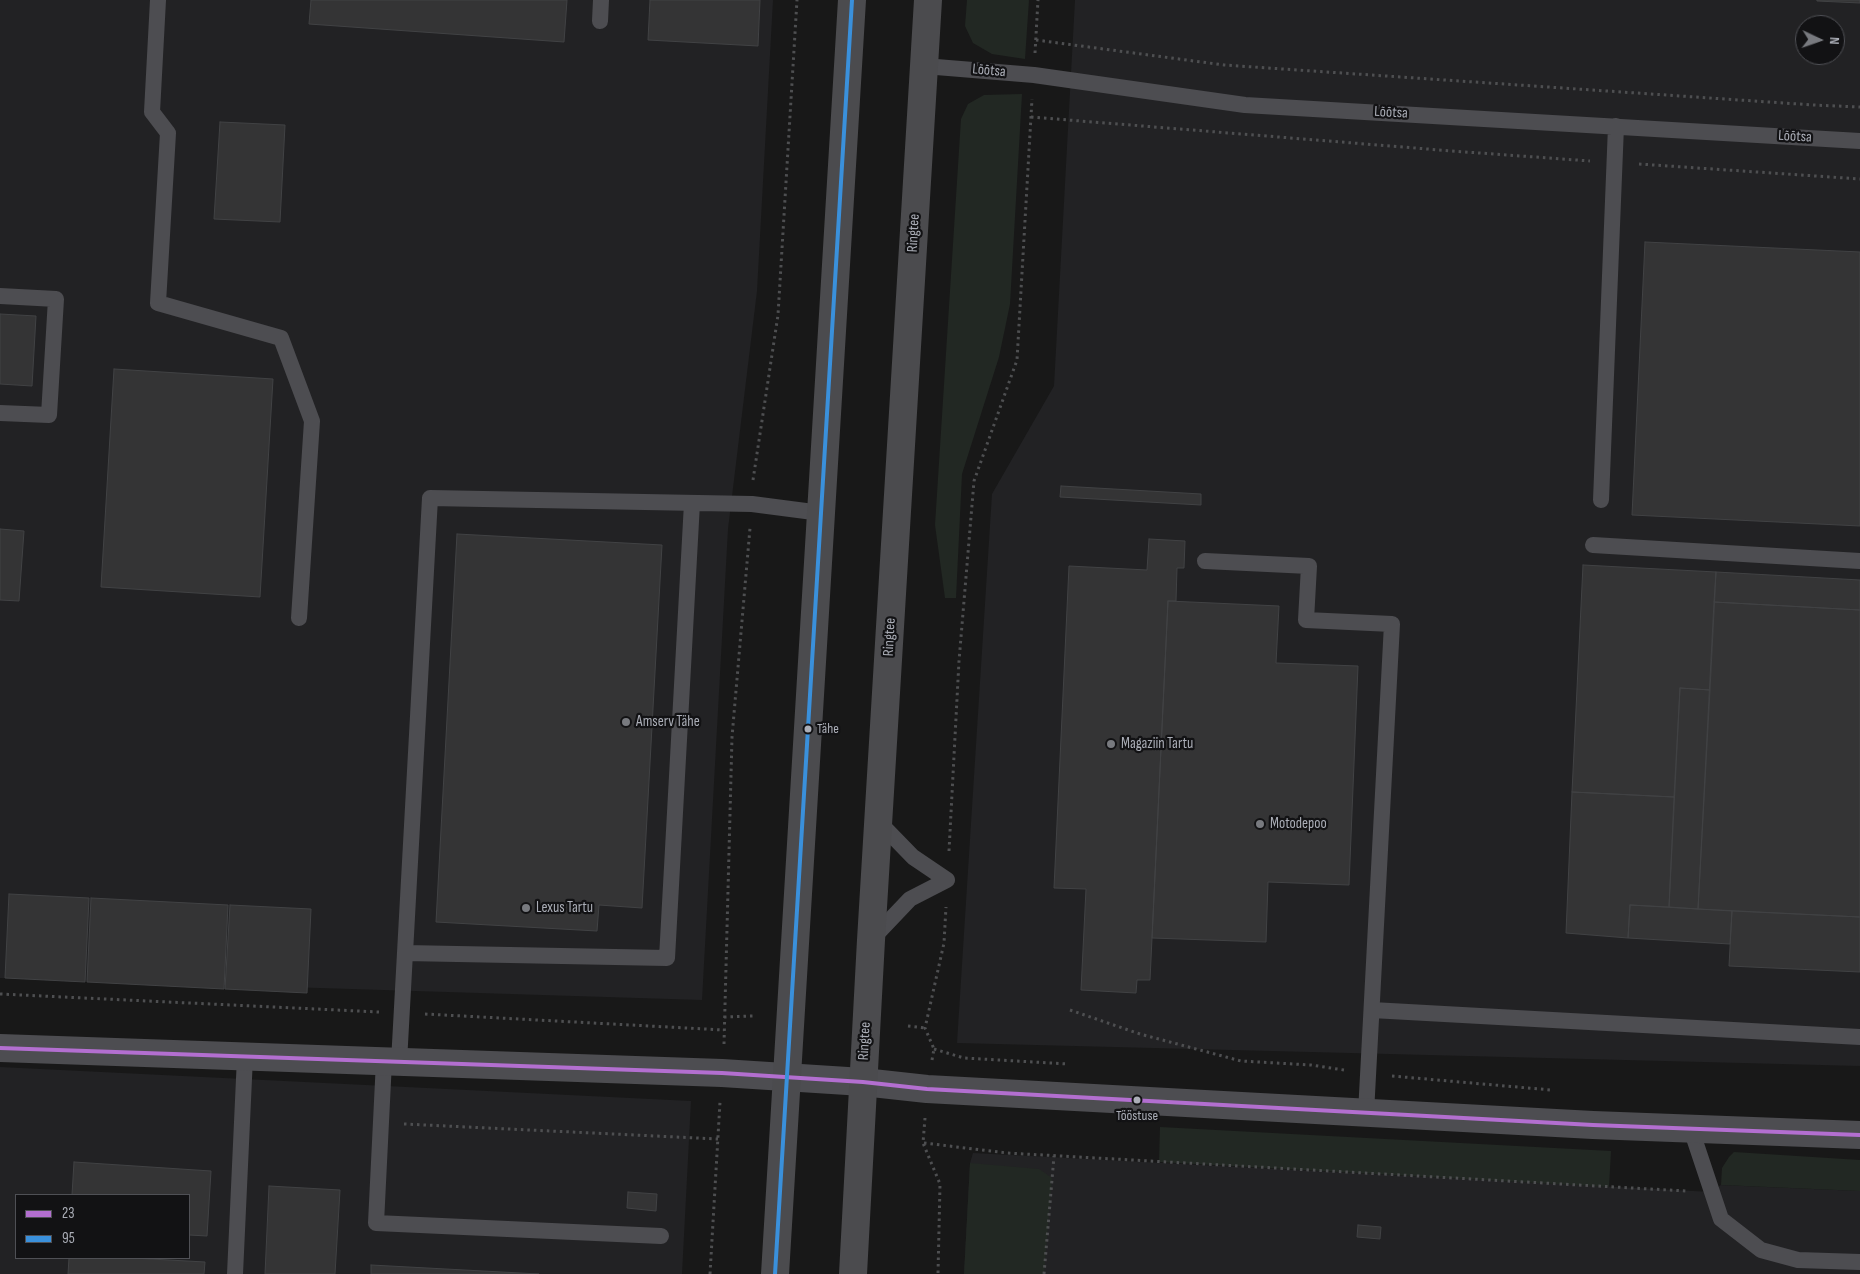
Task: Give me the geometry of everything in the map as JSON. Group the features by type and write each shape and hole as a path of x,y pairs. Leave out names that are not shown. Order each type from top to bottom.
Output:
{"main road":[{"path":"775,1274 852,0"},
{"name":"Ringtee","path":"853,1274 878,821 928,0"}],"street":[{"path":"0,1048 722,1073 863,1082 927,1089 1366,1113 1860,1135"}],"lane":[{"path":"158,0 152,112 168,133 158,303 281,338 312,421 299,618"},
{"path":"600,21 601,0"},
{"name":"Lõõtsa","path":"924,66 1034,75 1245,105 1860,141"},
{"path":"1601,500 1616,126"},
{"path":"0,296 56,300 49,415 0,412"},
{"path":"662,1236 376,1223 382,1123 391,1062 401,1013 430,498 752,504 821,513"},
{"path":"405,953 667,958 692,503"},
{"path":"1593,545 1860,561"},
{"path":"1206,561 1309,566 1306,620 1392,624 1366,1113"},
{"path":"871,940 910,899 947,880 913,857 878,821"},
{"path":"1372,1010 1860,1037"},
{"path":"235,1274 245,1056"},
{"path":"1691,1128 1721,1219 1760,1250 1798,1260 1860,1262"}],"path":[{"path":"710,1274 724,1030 732,737 754,465 778,315 797,0"},
{"path":"938,1274 940,1184 924,1143 927,1089 934,1049 925,1028 944,943 959,661 974,480 1017,360 1038,0"},
{"path":"1036,40 1224,65 1803,105 1860,107"},
{"path":"1031,117 1452,151 1860,179"},
{"path":"0,994 724,1030"},
{"path":"1070,1010 1140,1034 1241,1061 1311,1066 1368,1074 1551,1090"},
{"path":"724,1017 753,1016"},
{"path":"908,1026 925,1028"},
{"path":"934,1049 964,1058 1069,1064"},
{"path":"382,1123 718,1139"},
{"path":"924,1143 1007,1153 1054,1156 1712,1192"},
{"path":"1044,1274 1054,1156"}],"shaded area":[{"path":"0,0 773,0 757,291 728,529 702,1000 0,978"},
{"path":"967,0 1029,0 1025,59 992,54 973,43 965,26"},
{"path":"1075,0 1860,0 1860,1066 957,1043 992,494 1054,386"},
{"path":"1022,94 1010,304 999,357 962,474 956,598 945,598 935,525 961,119 968,104 984,95"},
{"path":"0,1067 691,1101 682,1274 0,1274"},
{"path":"1160,1127 1611,1151 1609,1187 1159,1162"},
{"path":"1734,1152 1860,1160 1860,1191 1721,1185 1722,1168"},
{"path":"973,1153 1712,1192 1721,1185 1860,1191 1860,1274 964,1274 970,1163"},
{"path":"970,1163 1039,1169 1052,1178 1044,1274 964,1274"}],"building":[{"path":"311,0 567,0 564,42 309,24"},
{"path":"650,0 760,0 758,46 648,40"},
{"path":"1860,0 1860,3 1817,1"},
{"path":"220,122 285,125 280,222 214,219"},
{"path":"1645,242 1860,252 1860,526 1632,515"},
{"path":"0,314 36,316 32,386 0,384"},
{"path":"114,369 273,379 260,597 101,587"},
{"path":"1061,486 1201,494 1201,505 1060,497"},
{"path":"0,529 24,531 19,601 0,600"},
{"path":"457,534 662,545 642,908 599,905 597,931 436,922"},
{"name":"Magaziin Tartu","path":"1149,539 1185,541 1184,568 1177,568 1176,601 1168,601 1150,980 1137,980 1136,993 1081,990 1086,889 1054,888 1069,566 1147,570"},
{"path":"1583,565 1716,572 1710,690 1680,688 1674,797 1572,792"},
{"path":"1716,572 1860,580 1860,610 1714,602"},
{"path":"1168,601 1279,606 1276,663 1358,666 1349,885 1268,882 1266,942 1152,938"},
{"path":"1714,602 1860,610 1860,917 1698,909"},
{"path":"1680,688 1710,690 1698,909 1669,907"},
{"path":"1572,792 1674,797 1669,907 1630,905 1628,938 1566,933"},
{"path":"9,894 89,898 85,982 5,978"},
{"path":"91,898 228,905 224,989 87,982"},
{"path":"230,905 311,909 307,993 225,989"},
{"path":"1630,905 1732,911 1730,944 1628,938"},
{"path":"1732,911 1860,917 1860,972 1729,966"},
{"path":"74,1162 211,1171 207,1236 190,1235 190,1194 72,1194"},
{"path":"269,1186 340,1190 335,1274 265,1274"},
{"path":"628,1192 657,1194 656,1211 627,1208"},
{"path":"1358,1225 1381,1227 1380,1239 1357,1237"},
{"path":"69,1259 151,1259 205,1262 204,1274 68,1274"},
{"path":"371,1265 539,1274 371,1274"}],"transit line":[{"name":"95","path":"775,1274 852,0"},
{"name":"23","path":"0,1048 722,1073 863,1082 927,1089 1593,1125 1860,1135"}],"place":[{"name":"Amserv Tähe","path":"626,722"},
{"name":"Tähe","path":"808,729"},
{"name":"Magaziin Tartu","path":"1111,744"},
{"name":"Motodepoo","path":"1260,824"},
{"name":"Lexus Tartu","path":"526,908"},
{"name":"Tööstuse","path":"1137,1100"}]}
